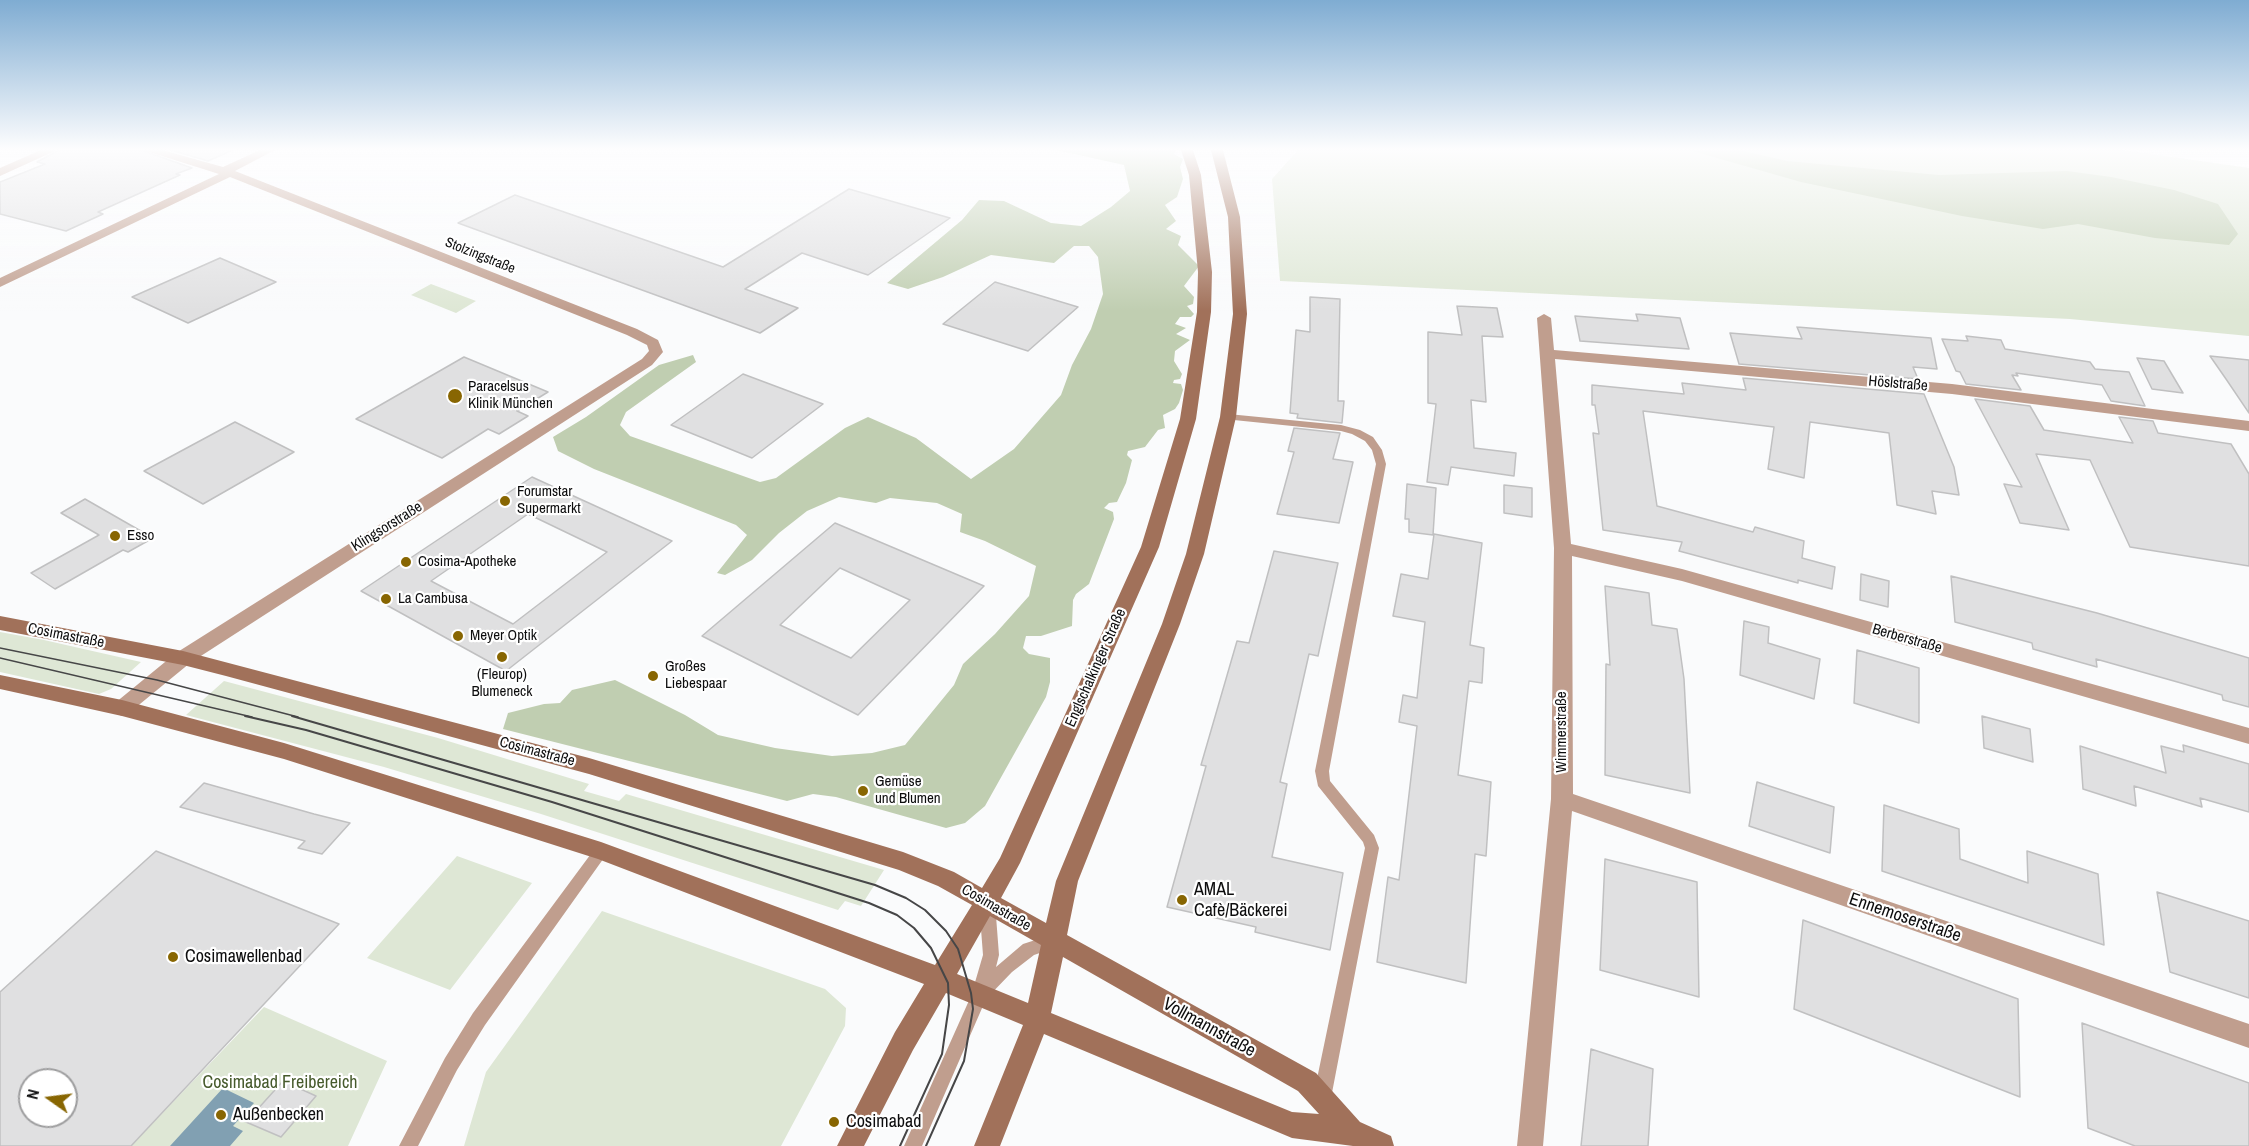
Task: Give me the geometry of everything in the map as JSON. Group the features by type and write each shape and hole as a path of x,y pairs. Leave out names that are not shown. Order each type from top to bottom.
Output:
{"main road":[{"name":"Englschalkinger Straße","path":"850,1146 904,1041 987,902 1024,831 1150,546 1181,447 1190,408 1204,312 1200,203"},
{"path":"987,1146 1037,1020 1067,881 1171,624 1195,554 1216,473 1228,417 1239,314 1234,217 1230,203"},
{"name":"Cosimastraße","path":"0,623 183,658 589,766 903,862 946,879 1054,941"},
{"path":"0,682 122,708 284,752 601,851 893,959 1037,1020"},
{"name":"Vollmannstraße","path":"1054,941 1307,1082 1351,1131"},
{"name":"Vollmannstraße","path":"1037,1020 1292,1125 1351,1131 1381,1146"}],"street":[{"path":"0,283 163,203"},
{"name":"Stolzingstraße","path":"307,203 632,332 653,343 656,352"},
{"name":"Wimmerstraße","path":"1530,1146 1562,799 1563,549 1544,318"},
{"name":"Klingsorstraße","path":"122,708 183,658 638,368 656,352"},
{"name":"Höslstraße","path":"1547,354 1952,389 2249,426"},
{"name":"Berberstraße","path":"1563,549 1682,575 2249,736"},
{"name":"Ennemoserstraße","path":"1562,799 2249,1036"}],"lane":[{"path":"1228,417 1341,428 1356,432 1369,439 1377,450 1380,465 1322,771 1323,782 1369,839 1372,848 1322,1098"},
{"path":"408,1146 451,1064 479,1019 601,851"},
{"path":"913,1146 979,996 991,955 987,902"},
{"path":"979,996 1006,967 1029,949 1054,941"}],"green space":[{"path":"976,203 1009,203 1051,223 1081,226 1115,203 1167,203 1165,205 1176,221 1166,229 1181,236 1178,245 1199,266 1184,286 1194,297 1193,304 1187,306 1194,314 1191,317 1180,317 1175,324 1186,328 1176,334 1190,340 1175,351 1174,361 1182,374 1180,379 1174,380 1173,383 1181,384 1183,390 1175,409 1163,415 1165,428 1158,430 1145,447 1128,451 1127,455 1132,460 1126,483 1117,502 1109,503 1104,508 1113,512 1114,519 1089,584 1076,594 1073,600 1072,626 1041,636 1026,636 1023,648 1029,654 1050,658 1050,682 1046,697 985,806 965,823 946,828 836,797 813,794 787,801 503,729 508,713 544,704 560,703 572,690 615,680 685,715 718,735 775,748 832,756 872,753 905,745 954,685 963,664 995,634 1029,596 1036,566 985,541 960,532 962,514 937,503 890,498 876,503 839,497 807,511 779,533 752,560 725,575 717,573 747,535 736,525 594,469 558,451 553,437 586,417 659,365 693,355 696,362 626,412 620,425 630,436 760,482 776,478 845,428 868,417 916,438 971,479 1014,449 1061,395 1072,365 1091,329 1103,294 1098,257 1089,246 1074,246 1054,263 991,255 943,277 908,289 887,283 962,220"},
{"path":"1274,203 2249,203 2249,336 2070,319 1280,281"},
{"path":"1903,203 2216,203 2238,234 2229,245 2155,238 2078,224 2043,229"},
{"path":"431,284 476,301 456,313 411,295"},
{"path":"0,632 141,662 111,689 99,694 0,672"},
{"path":"224,681 438,738 589,784 584,791 619,801 626,794 884,870 861,906 845,901 838,910 541,814 384,767 186,715"},
{"path":"457,856 532,883 450,990 367,958"},
{"path":"602,911 825,989 846,1008 845,1026 781,1146 464,1146 486,1072"},
{"name":"Cosimabad Freibereich","path":"264,1007 387,1061 348,1146 131,1146"}],"water":[{"name":"Außenbecken","path":"223,1088 254,1103 233,1126 243,1131 230,1146 170,1146"}],"building":[{"path":"0,203 117,203 98,212 103,214 66,231 0,214"},
{"path":"498,203 539,203 723,267 826,203 899,203 950,218 868,275 802,253 745,289 798,308 760,333 458,223"},
{"path":"220,258 276,282 188,323 132,297"},
{"path":"995,282 1078,307 1028,351 943,324"},
{"path":"1310,297 1340,299 1338,401 1344,401 1342,423 1297,418 1298,414 1290,413 1296,330 1310,332"},
{"path":"1457,306 1497,308 1503,337 1482,336 1486,402 1471,400 1474,448 1516,453 1514,476 1451,467 1448,485 1427,482 1436,404 1428,403 1428,332 1462,335"},
{"path":"1636,314 1680,318 1689,349 1580,341 1575,316 1638,321"},
{"path":"1797,327 1931,338 1937,369 1913,367 1918,379 1739,364 1730,333 1802,339"},
{"path":"1966,336 2001,340 2005,349 2090,362 2095,369 2129,372 2145,406 2111,401 2102,385 2016,373 2018,376 2012,375 2021,390 1966,384 1960,372 1956,371 1942,339 1968,341"},
{"path":"2210,356 2249,360 2249,413 2226,379"},
{"path":"464,357 548,392 517,411 528,416 499,434 488,429 442,458 356,419"},
{"path":"2137,358 2164,361 2183,393 2152,389"},
{"path":"743,374 823,404 752,458 671,425"},
{"path":"1743,378 1924,394 1954,467 1959,495 1932,491 1936,514 1897,505 1889,433 1810,422 1804,478 1768,469 1774,427 1643,411 1657,506 1753,532 1755,527 1804,541 1802,558 1835,567 1832,589 1798,580 1798,583 1679,551 1682,542 1603,530 1593,433 1599,434 1595,405 1592,405 1592,385 1684,394 1682,383 1746,390"},
{"path":"1975,399 2030,406 2044,430 2133,443 2119,417 2153,421 2158,433 2231,444 2249,474 2249,566 2130,547 2090,460 2036,454 2069,530 2020,523 2004,484 2022,487"},
{"path":"235,422 294,452 203,504 144,471"},
{"path":"1294,428 1340,433 1333,459 1353,462 1339,523 1277,514 1294,452 1288,451"},
{"path":"532,477 672,541 506,671 361,591","holes":["528,514 607,552 513,624 431,581"]},
{"path":"1407,484 1436,488 1433,535 1409,532 1409,519 1405,519"},
{"path":"1504,485 1532,488 1532,517 1504,513"},
{"path":"85,499 153,538 128,552 123,550 55,589 31,573 99,535 61,513"},
{"path":"835,523 984,586 858,715 702,636","holes":["840,568 910,600 851,658 780,625"]},
{"path":"1434,534 1482,543 1470,645 1484,648 1482,683 1469,681 1458,775 1491,782 1486,856 1475,854 1466,983 1377,962 1388,877 1399,880 1417,726 1399,722 1403,695 1417,698 1425,622 1393,616 1401,574 1428,579"},
{"path":"1274,551 1338,563 1318,656 1309,654 1280,782 1287,784 1272,857 1343,873 1330,950 1255,932 1256,927 1167,907 1206,766 1201,765 1237,641 1249,643"},
{"path":"1861,574 1889,581 1888,607 1860,600"},
{"path":"1951,576 2097,613 2249,658 2249,707 2223,700 2222,695 2096,659 2097,667 2033,649 2032,643 1955,622"},
{"path":"1605,586 1649,593 1652,625 1677,629 1684,679 1690,793 1605,775 1606,664 1610,665"},
{"path":"1744,621 1769,627 1768,643 1820,659 1814,699 1740,675"},
{"path":"1857,650 1919,668 1919,723 1854,703"},
{"path":"1982,716 2030,729 2033,762 1984,748"},
{"path":"2183,745 2249,764 2249,812 2200,798 2202,807 2134,786 2136,806 2083,789 2080,746 2166,773 2161,746 2184,752"},
{"path":"1757,782 1834,807 1830,853 1749,826"},
{"path":"204,783 350,823 322,854 298,848 305,841 180,807"},
{"path":"1884,805 1959,829 1960,859 2028,883 2027,851 2098,874 2104,945 1882,871"},
{"name":"Cosimawellenbad","path":"156,851 339,924 131,1146 0,1146 0,992"},
{"path":"1605,859 1697,882 1699,997 1600,970"},
{"path":"2157,892 2249,921 2249,998 2170,972"},
{"path":"1803,920 2018,999 2020,1097 1794,1009"},
{"path":"2082,1023 2249,1083 2249,1146 2135,1146 2088,1128"},
{"path":"1591,1049 1653,1069 1648,1146 1581,1146"},
{"path":"283,1081 316,1096 281,1137 246,1122"}],"tram line":[{"path":"0,648 157,680 298,717"},
{"path":"0,658 252,717"},
{"path":"245,716 306,730 552,802 869,903 897,915 914,928 931,948 948,983 949,1005 942,1054 900,1146"},
{"path":"292,716 875,885 906,898 925,910 946,931 958,949 971,993 973,1009 964,1061 926,1146"}],"place":[{"name":"Paracelsus Klinik München","path":"455,396"},
{"name":"Forumstar Supermarkt","path":"505,501"},
{"name":"Esso","path":"115,536"},
{"name":"Cosima-Apotheke","path":"406,562"},
{"name":"La Cambusa","path":"386,599"},
{"name":"Meyer Optik","path":"458,636"},
{"name":"(Fleurop) Blumeneck","path":"502,657"},
{"name":"Großes Liebespaar","path":"653,676"},
{"name":"Gemüse und Blumen","path":"863,791"},
{"name":"AMAL Cafè/Bäckerei","path":"1182,900"},
{"name":"Cosimawellenbad","path":"173,957"},
{"name":"Außenbecken","path":"221,1115"},
{"name":"Cosimabad","path":"834,1122"}]}
